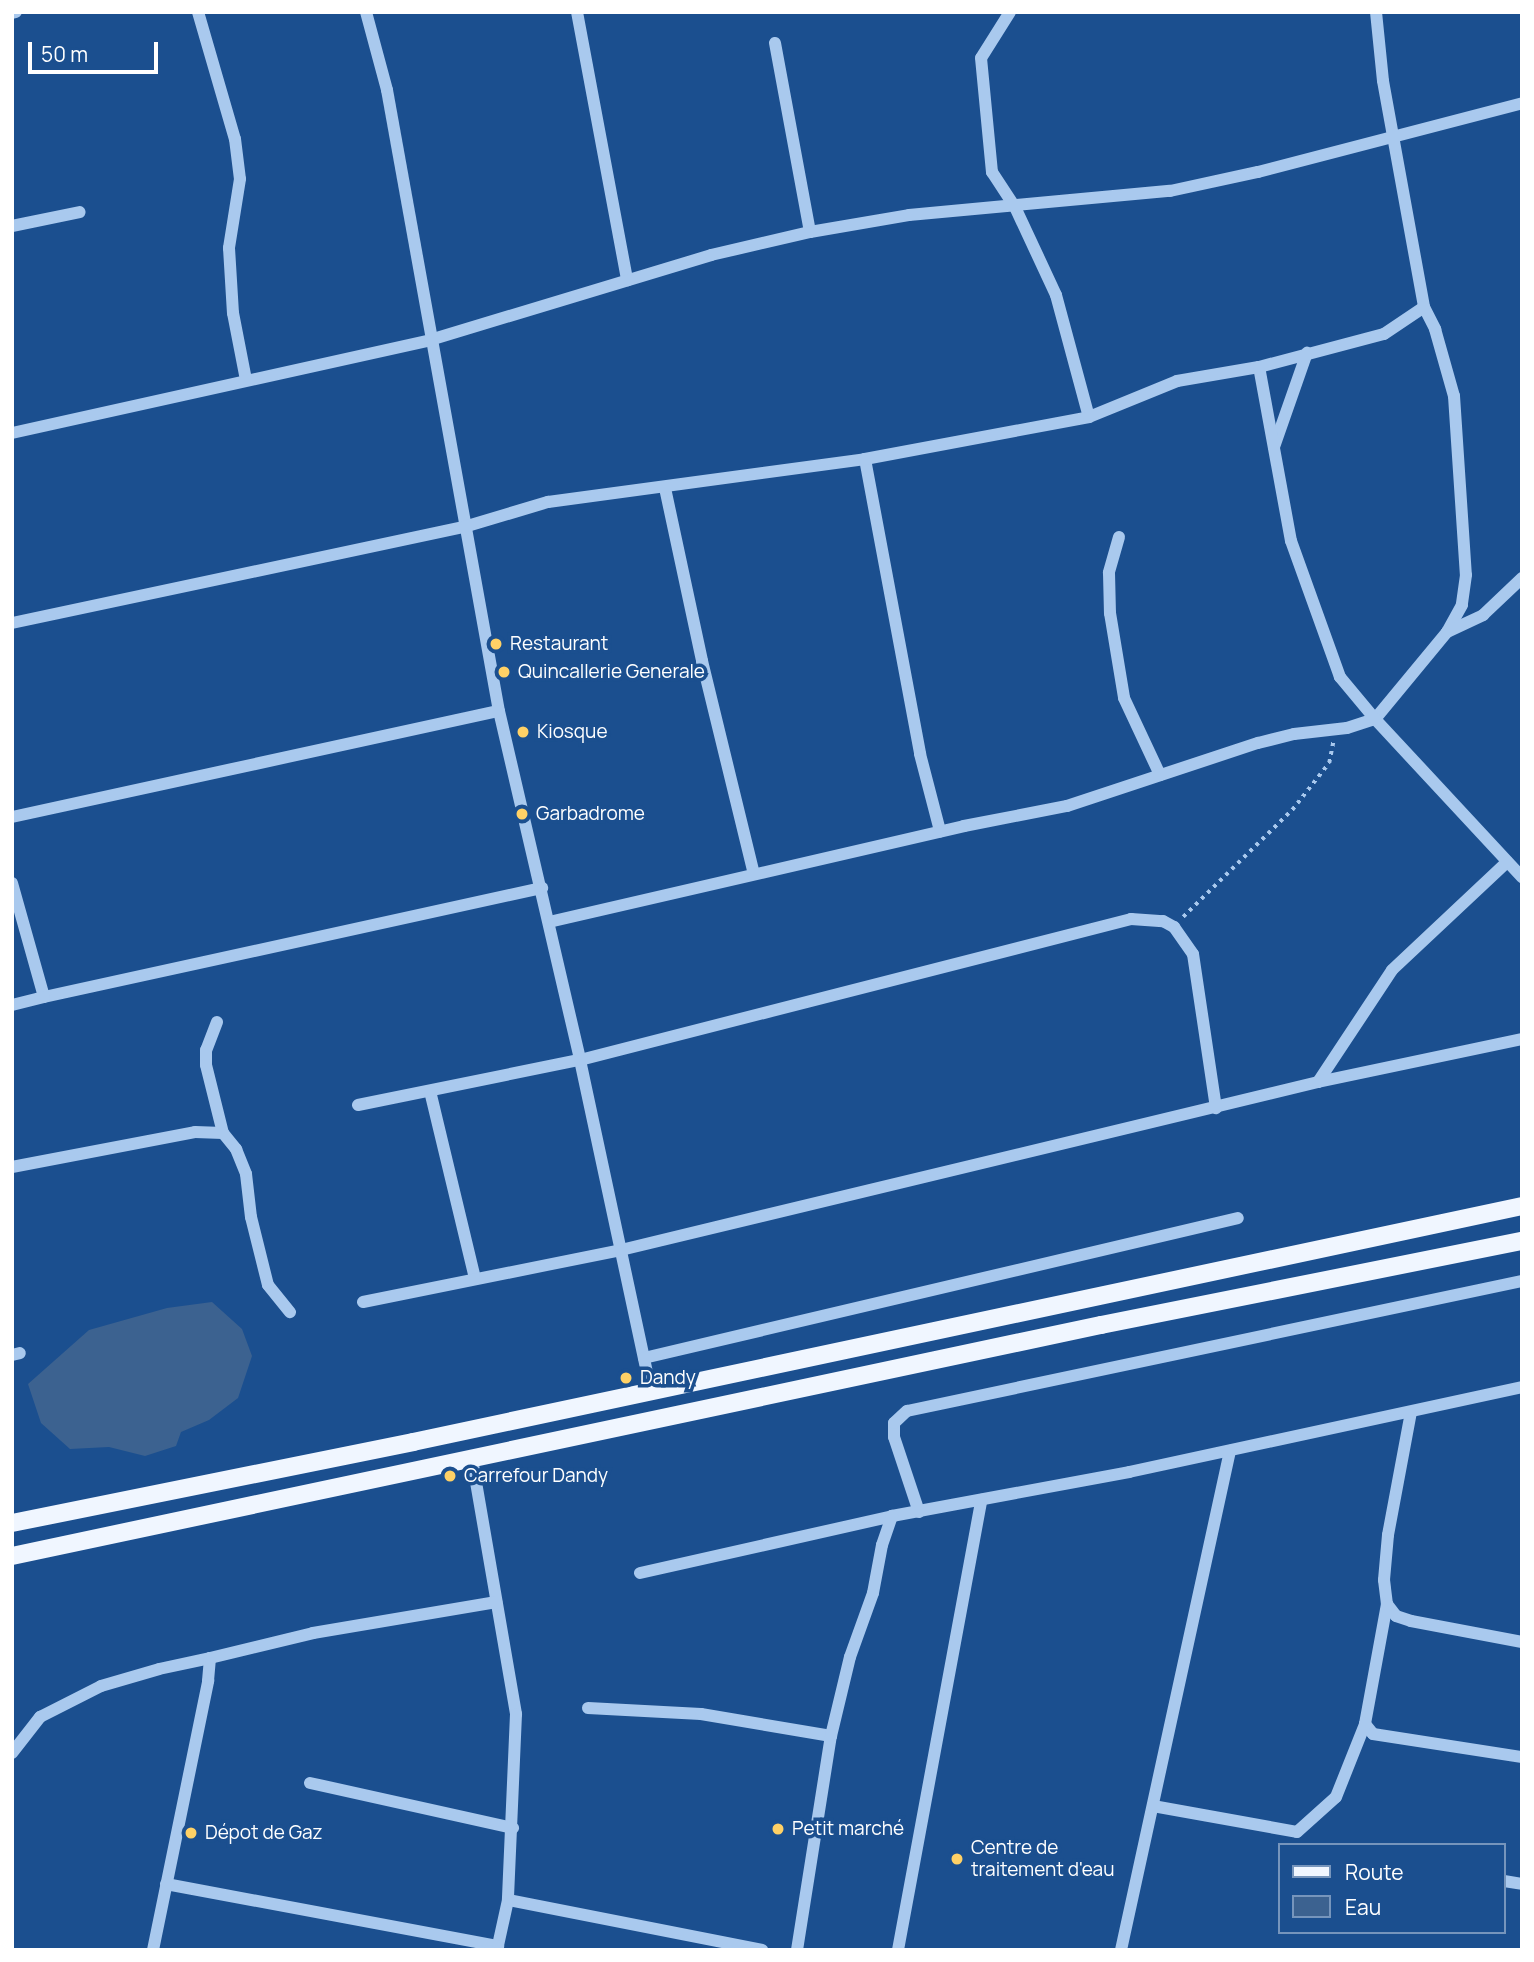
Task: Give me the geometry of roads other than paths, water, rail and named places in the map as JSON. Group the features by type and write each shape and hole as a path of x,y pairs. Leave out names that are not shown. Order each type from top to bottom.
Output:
{"main road":[{"path":"12,1522 651,1391 1522,1206"},
{"path":"12,1556 1087,1328 1522,1241"}],"street":[{"path":"198,12 237,152 240,179 229,248 233,313 246,380"},
{"path":"366,12 387,90 499,711 542,888 651,1391"},
{"path":"577,12 627,280"},
{"path":"1010,12 981,58 992,172 1015,207 1056,295 1089,417"},
{"path":"549,922 940,831 1067,806 1258,743 1374,719 1427,652 1447,632 1462,605 1466,575 1454,396 1435,329 1424,307 1383,81 1376,12"},
{"path":"775,43 810,232"},
{"path":"12,433 430,340 711,255 810,232 909,215 1170,191 1522,103"},
{"path":"12,226 80,212"},
{"path":"12,623 464,527 548,502 865,459 1089,417 1177,381 1259,367 1384,334 1424,307"},
{"path":"1274,447 1307,353"},
{"path":"1259,367 1291,541 1340,677 1374,719 1522,877"},
{"path":"865,459 920,754 940,831"},
{"path":"665,488 702,661 754,874"},
{"path":"1119,537 1109,573 1110,613 1124,698 1160,775"},
{"path":"1447,632 1483,615 1522,578"},
{"path":"12,817 499,711"},
{"path":"1318,1082 1392,970 1507,862"},
{"path":"12,883 44,997"},
{"path":"12,1005 542,888"},
{"path":"358,1105 580,1060 1131,919 1163,921 1174,927 1193,954 1216,1108"},
{"path":"217,1022 206,1050 206,1065 223,1133 236,1149 246,1174 251,1217 268,1285 290,1312"},
{"path":"363,1302 621,1250 1318,1082 1522,1039"},
{"path":"430,1091 475,1279"},
{"path":"12,1167 195,1132 223,1133"},
{"path":"644,1358 1238,1218"},
{"path":"919,1511 894,1437 894,1423 906,1411 1522,1281"},
{"path":"640,1573 892,1516 1230,1451 1522,1387"},
{"path":"1153,1806 1297,1832 1336,1797 1365,1724 1387,1604 1384,1580 1388,1535 1412,1412"},
{"path":"1121,1950 1230,1451"},
{"path":"166,1884 497,1948 508,1900 516,1714 472,1459"},
{"path":"898,1950 981,1500"},
{"path":"797,1950 831,1736 850,1657 873,1593 882,1545 892,1516"},
{"path":"12,1753 40,1717 101,1686 159,1669 313,1633 496,1602"},
{"path":"1387,1604 1396,1616 1411,1621 1522,1642"},
{"path":"153,1950 200,1723 210,1658"},
{"path":"588,1708 701,1714 831,1736"},
{"path":"1365,1724 1373,1734 1522,1757"},
{"path":"310,1783 513,1828"},
{"path":"508,1900 699,1943 762,1950"}],"water":[{"path":"212,1302 242,1329 252,1356 238,1398 209,1420 181,1432 176,1446 145,1456 109,1447 70,1449 41,1423 28,1384 89,1330 167,1308"}],"place":[{"name":"Restaurant","path":"496,644"},
{"name":"Quincallerie Generale","path":"504,672"},
{"name":"Kiosque","path":"523,732"},
{"name":"Garbadrome","path":"522,814"},
{"name":"Dandy","path":"626,1378"},
{"name":"Carrefour Dandy","path":"450,1476"},
{"name":"Petit marché","path":"778,1829"},
{"name":"Dépot de Gaz","path":"191,1833"},
{"name":"Centre de traitement d'eau","path":"957,1859"}]}
